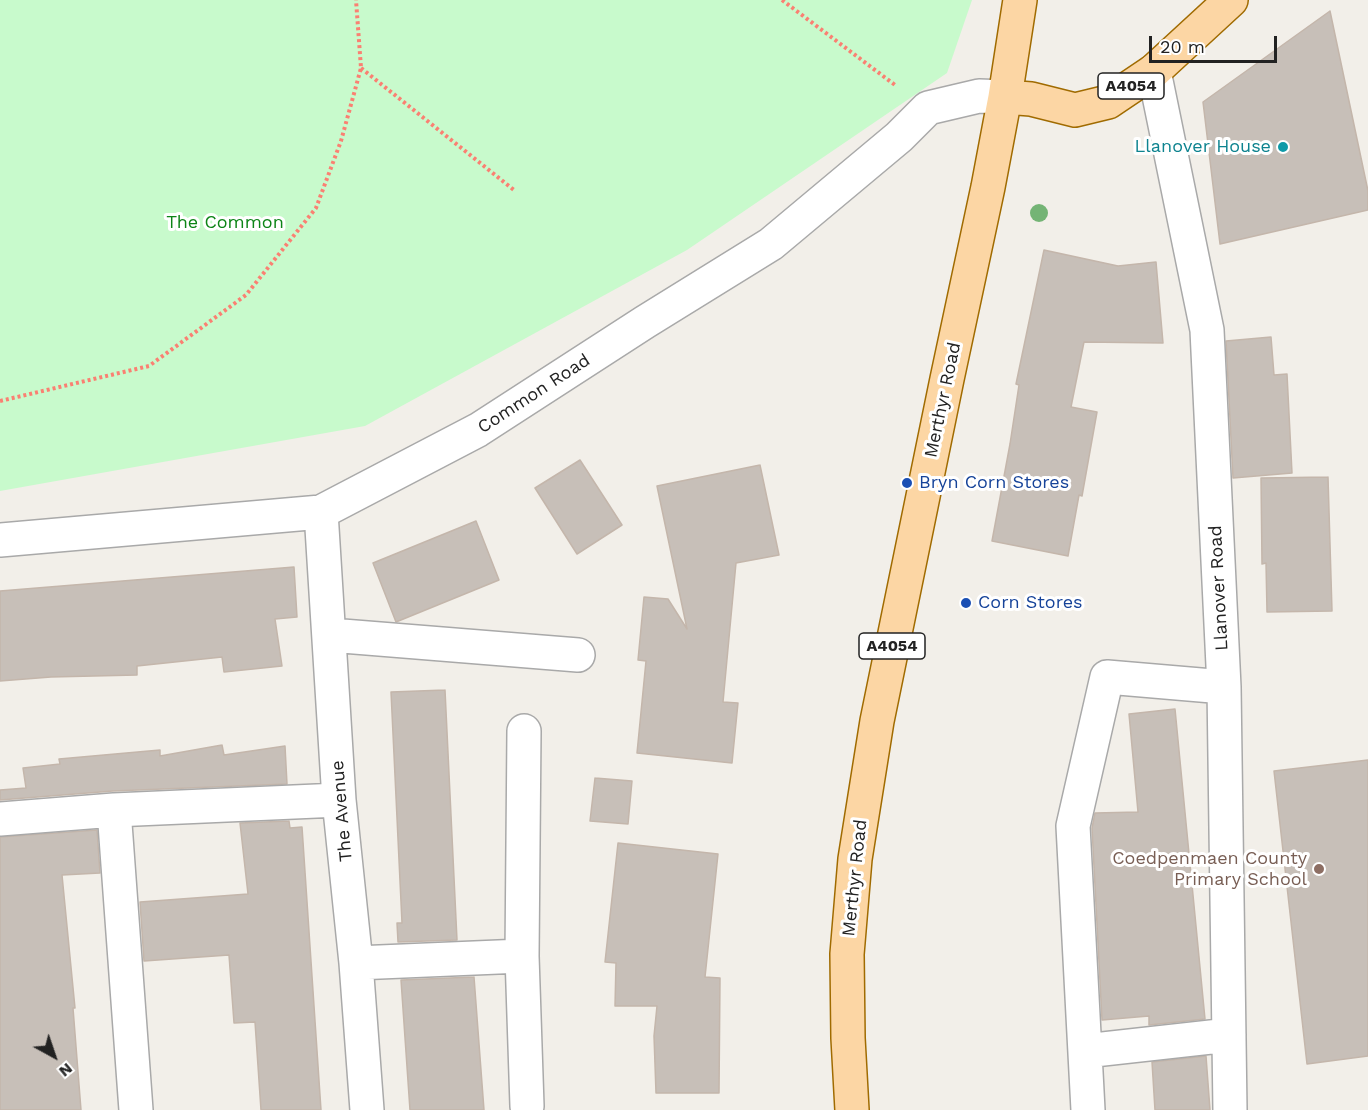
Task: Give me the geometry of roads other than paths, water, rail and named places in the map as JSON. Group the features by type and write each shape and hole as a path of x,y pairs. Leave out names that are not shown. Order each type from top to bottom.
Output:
{"main road":[{"name":"A4054","path":"1020,0 1005,97 1031,99 1075,110 1108,102 1154,71 1231,0"},
{"name":"Merthyr Road","path":"852,1110 848,1038 848,954 855,859 877,721 1005,97"}],"street":[{"name":"Llanover Road","path":"1154,71 1207,330 1224,687 1230,1110"},
{"name":"Common Road","path":"0,540 321,512 478,430 771,244 899,137 928,108 979,96 1005,97"},
{"name":"The Avenue","path":"321,512 339,800 356,963 367,1110"},
{"path":"330,635 578,655"},
{"path":"1088,1110 1073,826 1107,677 1224,687"},
{"path":"524,731 522,956 527,1106"},
{"path":"0,819 114,810 339,800"},
{"path":"114,810 136,1110"},
{"path":"356,963 522,956"},
{"path":"1085,1051 1229,1035"}],"place":[{"name":"Llanover House","path":"1283,147"},
{"name":"Bryn Corn Stores","path":"907,483"},
{"name":"Corn Stores","path":"966,603"},
{"name":"Coedpenmaen County Primary School","path":"1319,869"}],"park label":[{"name":"The Common","path":"225,223"}]}
